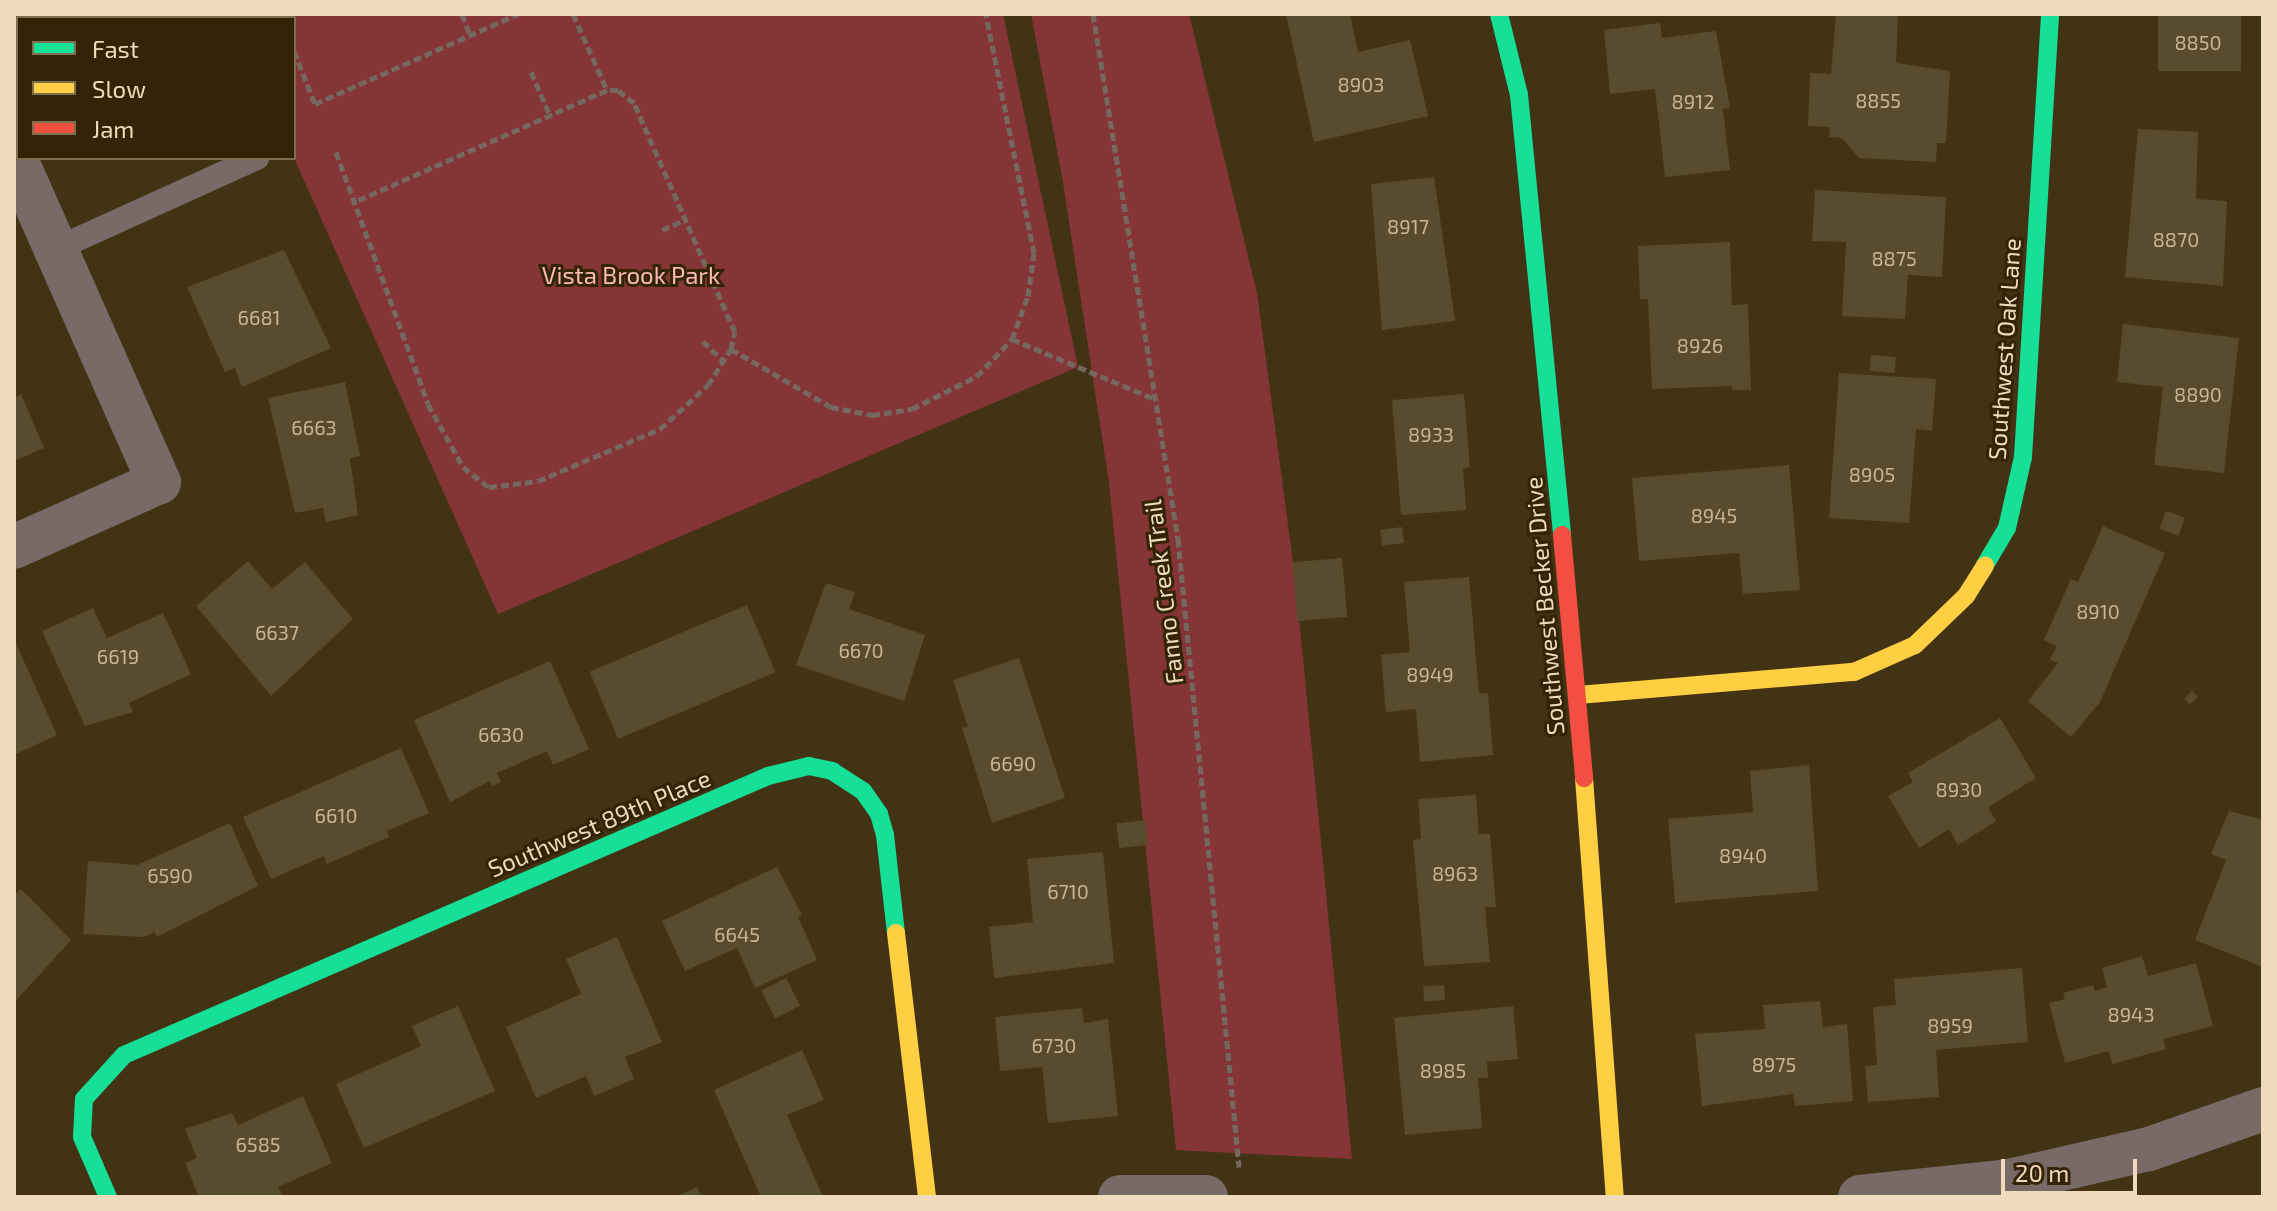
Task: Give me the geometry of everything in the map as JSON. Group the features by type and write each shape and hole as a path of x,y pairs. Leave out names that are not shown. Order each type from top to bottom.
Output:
{"street":[{"name":"Southwest Becker Drive","path":"1499,14 1519,95 1578,695 1615,1197"},
{"name":"Southwest Oak Lane","path":"1578,695 1854,672 1915,645 1966,596 2007,528 2023,457 2050,14"},
{"path":"14,547 159,482 16,160"},
{"name":"Southwest 89th Place","path":"108,1197 82,1137 84,1099 124,1055 768,776 809,766 832,771 863,791 879,814 885,835 927,1197"},
{"path":"1860,1197 2009,1181 2149,1149 2263,1109"},
{"path":"1120,1197 1206,1197"}],"lane":[{"path":"56,249 253,160"}],"path":[{"path":"462,14 470,35"},
{"path":"296,56 315,104 518,14"},
{"path":"573,14 607,90"},
{"path":"731,349 831,407 872,415 912,409 977,376 1012,339 1028,296 1034,253 986,14"},
{"name":"Fanno Creek Trail","path":"1093,14 1178,539 1240,1169"},
{"path":"531,72 550,115"},
{"path":"336,152 428,404 463,467 489,487 538,481 660,429 686,409 731,349 735,332 634,103 618,90 607,90 356,201"},
{"path":"662,230 684,220"},
{"path":"1012,339 1155,399"},
{"path":"703,341 723,361"}],"green space":[{"name":"Vista Brook Park","path":"229,14 1003,14 1078,367 498,614 295,160 296,16"},
{"path":"1031,14 1189,14 1257,293 1295,577 1352,1159 1176,1150 1109,483 1062,176"}],"building":[{"path":"88,14 174,14 174,16"},
{"path":"1286,14 1350,14 1358,52 1410,40 1428,116 1314,142"},
{"path":"1836,14 1898,14 1896,63 1950,71 1946,143 1937,143 1936,162 1859,158 1842,138 1829,137 1830,127 1808,126 1810,73 1831,74"},
{"path":"2158,14 2241,14 2241,71 2158,71"},
{"path":"1660,23 1662,38 1716,31 1730,108 1723,109 1730,170 1665,177 1655,89 1610,94 1604,30"},
{"path":"2138,129 2198,132 2196,199 2227,201 2223,286 2125,277"},
{"path":"1434,177 1455,321 1382,330 1371,184"},
{"path":"1815,190 1946,197 1942,277 1908,275 1905,319 1842,316 1846,242 1812,241"},
{"path":"1730,242 1732,305 1748,304 1751,390 1732,390 1732,386 1652,389 1648,299 1640,299 1638,246"},
{"path":"284,250 331,348 242,387 235,368 225,372 187,287"},
{"path":"2123,324 2239,338 2224,473 2154,465 2163,387 2117,382"},
{"path":"1871,355 1896,357 1895,373 1870,371"},
{"path":"1839,373 1936,379 1932,431 1916,429 1909,523 1829,518"},
{"path":"345,382 360,456 350,458 358,515 326,522 323,508 295,513 268,398"},
{"path":"21,394 44,448 14,461 14,398"},
{"path":"1464,394 1470,467 1463,469 1466,510 1401,515 1392,400"},
{"path":"1789,465 1800,590 1743,594 1739,553 1639,561 1632,478"},
{"path":"2166,511 2185,518 2178,536 2160,529"},
{"path":"2103,526 2165,553 2100,702 2071,737 2028,701 2058,663 2050,660 2057,646 2044,640 2071,579 2078,582"},
{"path":"1402,527 1404,543 1382,546 1380,530"},
{"path":"1342,558 1347,617 1297,621 1292,562"},
{"path":"248,561 272,589 305,562 353,619 271,696 196,606"},
{"path":"1469,577 1479,694 1488,693 1493,755 1420,762 1416,709 1386,712 1381,655 1410,652 1404,582"},
{"path":"826,583 855,592 849,609 925,635 904,701 796,665"},
{"path":"747,605 776,672 618,739 590,672"},
{"path":"93,608 107,638 163,613 191,674 129,703 133,712 85,726 42,631"},
{"path":"14,639 57,735 14,755"},
{"path":"1019,658 1065,798 992,823 962,728 968,727 953,680"},
{"path":"550,661 589,749 553,765 547,751 497,773 501,782 492,786 490,781 450,802 414,720"},
{"path":"2192,691 2198,697 2190,704 2184,699"},
{"path":"2000,718 2036,778 1988,807 1996,821 1958,845 1949,829 1919,848 1888,796 1913,782 1908,773"},
{"path":"401,748 429,813 387,831 389,837 327,864 324,856 271,879 243,817"},
{"path":"1809,765 1818,891 1675,903 1668,819 1753,812 1750,771"},
{"path":"1476,795 1479,834 1490,834 1496,907 1485,907 1490,962 1424,966 1413,840 1421,839 1418,799"},
{"path":"2229,811 2263,820 2263,967 2195,940 2226,860 2211,854"},
{"path":"1145,820 1148,845 1119,848 1116,824"},
{"path":"230,823 258,886 157,937 154,932 144,937 83,934 88,861 137,865"},
{"path":"1103,852 1114,963 994,978 989,927 1033,922 1027,859"},
{"path":"777,867 802,915 798,917 817,960 755,988 737,948 685,971 662,921"},
{"path":"21,889 71,940 14,1003 14,895"},
{"path":"617,937 662,1042 625,1057 634,1079 594,1096 586,1076 536,1098 506,1027 581,994 566,959"},
{"path":"2142,956 2148,976 2196,963 2213,1026 2163,1039 2166,1049 2112,1064 2109,1051 2065,1063 2049,1003 2065,999 2063,993 2093,985 2095,991 2107,987 2102,968"},
{"path":"2022,968 2028,1042 1936,1050 1939,1097 1868,1102 1865,1066 1877,1065 1873,1007 1896,1005 1894,979"},
{"path":"786,978 800,1006 775,1018 761,991"},
{"path":"1444,985 1445,1000 1424,1001 1423,986"},
{"path":"1820,1001 1823,1027 1847,1024 1853,1101 1795,1106 1793,1094 1702,1106 1695,1034 1765,1029 1763,1005"},
{"path":"458,1006 495,1091 364,1148 336,1084 421,1046 412,1026"},
{"path":"1513,1006 1518,1059 1487,1062 1488,1078 1478,1078 1482,1128 1405,1135 1394,1018"},
{"path":"1082,1008 1084,1023 1108,1019 1118,1116 1048,1123 1042,1067 1000,1071 995,1017"},
{"path":"802,1050 824,1100 787,1115 823,1197 761,1197 714,1090"},
{"path":"303,1096 332,1163 278,1187 283,1197 199,1197 185,1163 197,1158 185,1129 232,1113 238,1125"},
{"path":"697,1187 701,1197 676,1197"}],"traffic: fast":[{"path":"1499,14 1519,95 1562,535"},
{"path":"1985,565 2007,528 2023,457 2050,14"},
{"path":"108,1197 82,1137 84,1099 124,1055 768,776 809,766 832,771 863,791 879,814 885,835 896,933"}],"traffic: slow":[{"path":"1578,695 1854,672 1915,645 1966,596 1985,565"},
{"path":"1584,778 1615,1197"},
{"path":"896,933 927,1197"}],"traffic: jam":[{"path":"1562,535 1584,778"}]}
